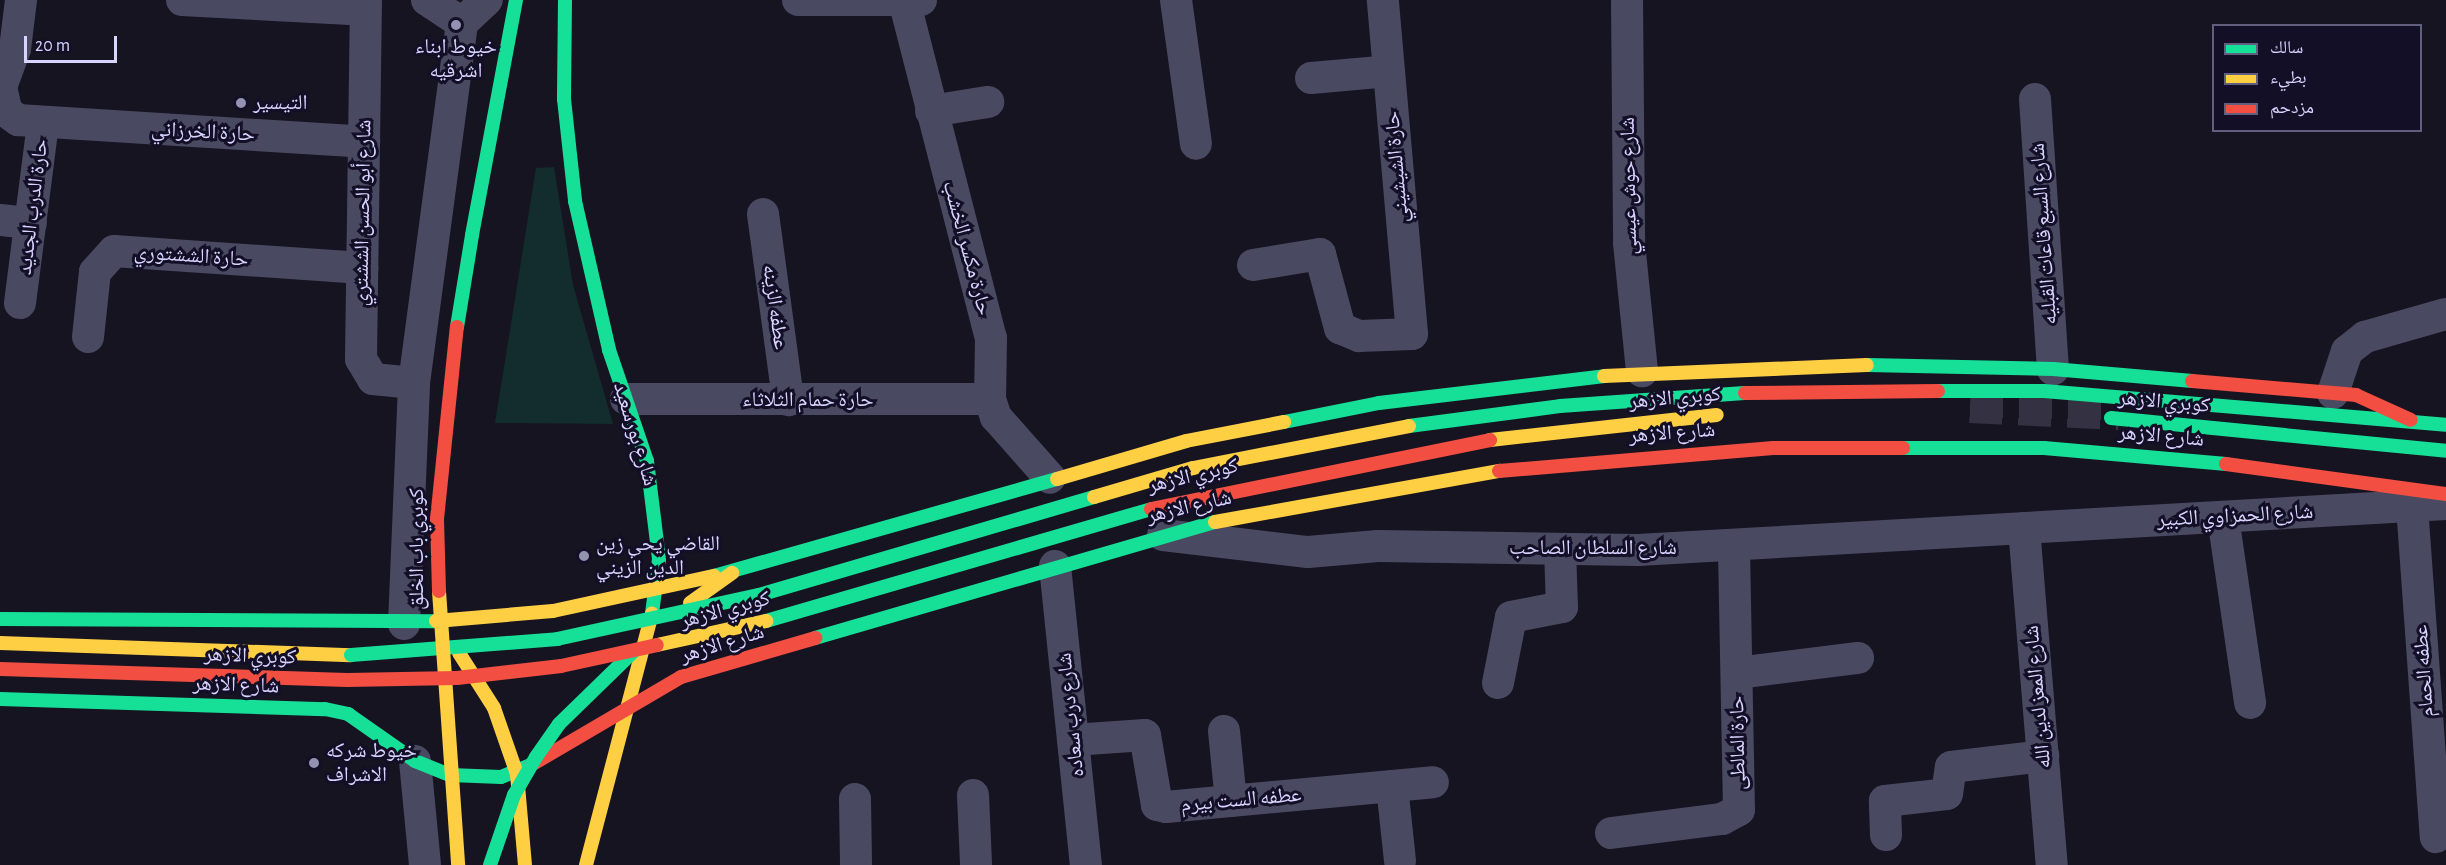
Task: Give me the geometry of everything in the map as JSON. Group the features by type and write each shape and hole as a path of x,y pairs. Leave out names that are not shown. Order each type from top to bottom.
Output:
{"main road":[{"name":"كوبري باب الخلق","path":"458,865 442,705 437,519 448,376 516,0"},
{"name":"شارع بورسعيد","path":"565,0 564,99 574,201 596,301 653,493 658,591 586,865"},
{"path":"0,619 416,624 553,611 658,591 732,573 1050,478 1186,441 1379,403 1642,370 1903,363 2053,369 2333,393 2375,400 2411,420"},
{"name":"كوبري الازهر","path":"0,643 351,655 557,639 759,595 1193,468 1383,430 1632,398 1768,390 2044,391 2411,420 2446,425"},
{"name":"كوبري الازهر","path":"0,669 347,680 457,678 561,666 766,621 1199,495 1488,440 1733,415"},
{"name":"كوبري الازهر","path":"2097,417 2410,446 2446,452"},
{"name":"شارع الازهر","path":"0,699 325,709 364,722 415,761 450,775 517,774 681,677 1162,535 1488,473 1773,448 2067,450 2183,458 2446,494"},
{"path":"490,865 514,795 559,724 690,603 732,573"},
{"path":"416,624 459,654 484,689 517,774 525,865"}],"street":[{"name":"حارة الدرب الجديد","path":"21,0 2,100 18,120 43,123 21,303"},
{"path":"182,0 366,5"},
{"path":"427,0 462,23"},
{"path":"416,624 414,383 462,23 487,0"},
{"path":"798,0 910,0"},
{"name":"حارة مكسر الخشب","path":"910,0 931,111 991,338 990,399 996,417 1050,478"},
{"path":"1176,0 1196,144"},
{"name":"حارة الشيشيني","path":"1253,266 1320,254 1340,328 1359,336 1412,334 1383,0"},
{"name":"شارع حوش عيسي","path":"1627,0 1629,243 1642,370"},
{"name":"شارع أبو الحسن الششتري","path":"366,5 362,367 373,379 414,383"},
{"path":"1311,78 1389,71"},
{"name":"شارع السبع قاعات القبليه","path":"2035,99 2053,369"},
{"path":"931,111 988,102"},
{"name":"حارة الخرزاني","path":"43,123 364,142"},
{"name":"عطفه الزينه","path":"762,214 788,400"},
{"path":"0,220 30,223"},
{"name":"حارة الششتوري","path":"88,337 95,272 114,251 362,268"},
{"path":"2333,393 2347,351 2365,337 2446,314"},
{"name":"حارة حمام الثلاثاء","path":"626,399 990,399"},
{"name":"شارع الحمزاوي الكبير","path":"2024,528 2446,504"},
{"name":"عطفه الحمام","path":"2412,506 2436,837"},
{"path":"2223,517 2250,703"},
{"name":"شارع السلطان الصاحب","path":"1162,535 1308,552 1378,546 1560,549 1734,545 2024,528"},
{"name":"شارع المعز لدين الله","path":"2024,528 2052,865"},
{"name":"حارة المالطى","path":"1611,833 1722,819 1739,810 1734,545"},
{"path":"1498,683 1511,617 1562,607 1560,549"},
{"name":"شارع درب سعاده","path":"1055,566 1086,865"},
{"path":"1737,673 1858,658"},
{"path":"1224,731 1231,801"},
{"name":"عطفه الست بيرم","path":"1073,740 1145,735 1157,805 1231,801 1433,782"},
{"path":"1886,835 1884,801 1947,794 1951,767 2043,756"},
{"path":"415,761 425,865"},
{"path":"1392,786 1400,861"},
{"path":"973,795 976,865"},
{"path":"855,799 856,865"}],"green space":[{"path":"554,167 573,285 613,424 495,423 536,168"}],"tunnel":[{"path":"1970,406 2119,413"}],"traffic: fast":[{"path":"472,235 516,0"},
{"path":"565,0 564,99 575,201 609,350 647,461 659,559 652,614"},
{"path":"457,327 472,235"},
{"path":"1867,365 2053,369 2192,381"},
{"path":"1284,422 1379,403 1604,376"},
{"path":"1938,391 2044,391 2446,425"},
{"path":"1409,426 1560,406 1745,393"},
{"path":"2111,418 2446,451"},
{"path":"1903,448 2044,448 2226,464"},
{"path":"714,576 1057,479"},
{"path":"759,595 1094,497"},
{"path":"766,621 1151,509"},
{"path":"815,638 1215,522"},
{"path":"351,655 557,639 759,595"},
{"path":"0,619 436,621"},
{"path":"490,865 514,795 536,757 559,724 634,651"},
{"path":"0,699 325,709 348,714 415,761 450,775 501,777 531,765"}],"traffic: slow":[{"path":"1604,376 1867,365"},
{"path":"1490,440 1717,415"},
{"path":"1057,479 1186,441 1284,422"},
{"path":"1094,497 1193,468 1409,426"},
{"path":"1215,522 1499,471"},
{"path":"690,603 732,573"},
{"path":"436,621 553,611 714,576"},
{"path":"439,591 458,865"},
{"path":"586,865 652,614"},
{"path":"657,645 766,621"},
{"path":"0,643 351,655"},
{"path":"459,653 494,708 517,774 525,865"}],"traffic: jam":[{"path":"439,591 437,519 457,327"},
{"path":"2192,381 2356,395 2411,420"},
{"path":"1745,393 1938,391"},
{"path":"1151,509 1490,440"},
{"path":"1499,471 1773,448 1903,448"},
{"path":"2226,464 2446,494"},
{"path":"531,765 681,677 815,638"},
{"path":"347,680 457,678 561,666 657,645"},
{"path":"0,669 347,680"}],"place":[{"name":"خيوط ابناء اشرقيه","path":"456,25"},
{"name":"التيسير","path":"241,103"},
{"name":"القاضي يحي زين الدين الزيني","path":"584,556"},
{"name":"خيوط شركه الاشراف","path":"314,763"}]}
